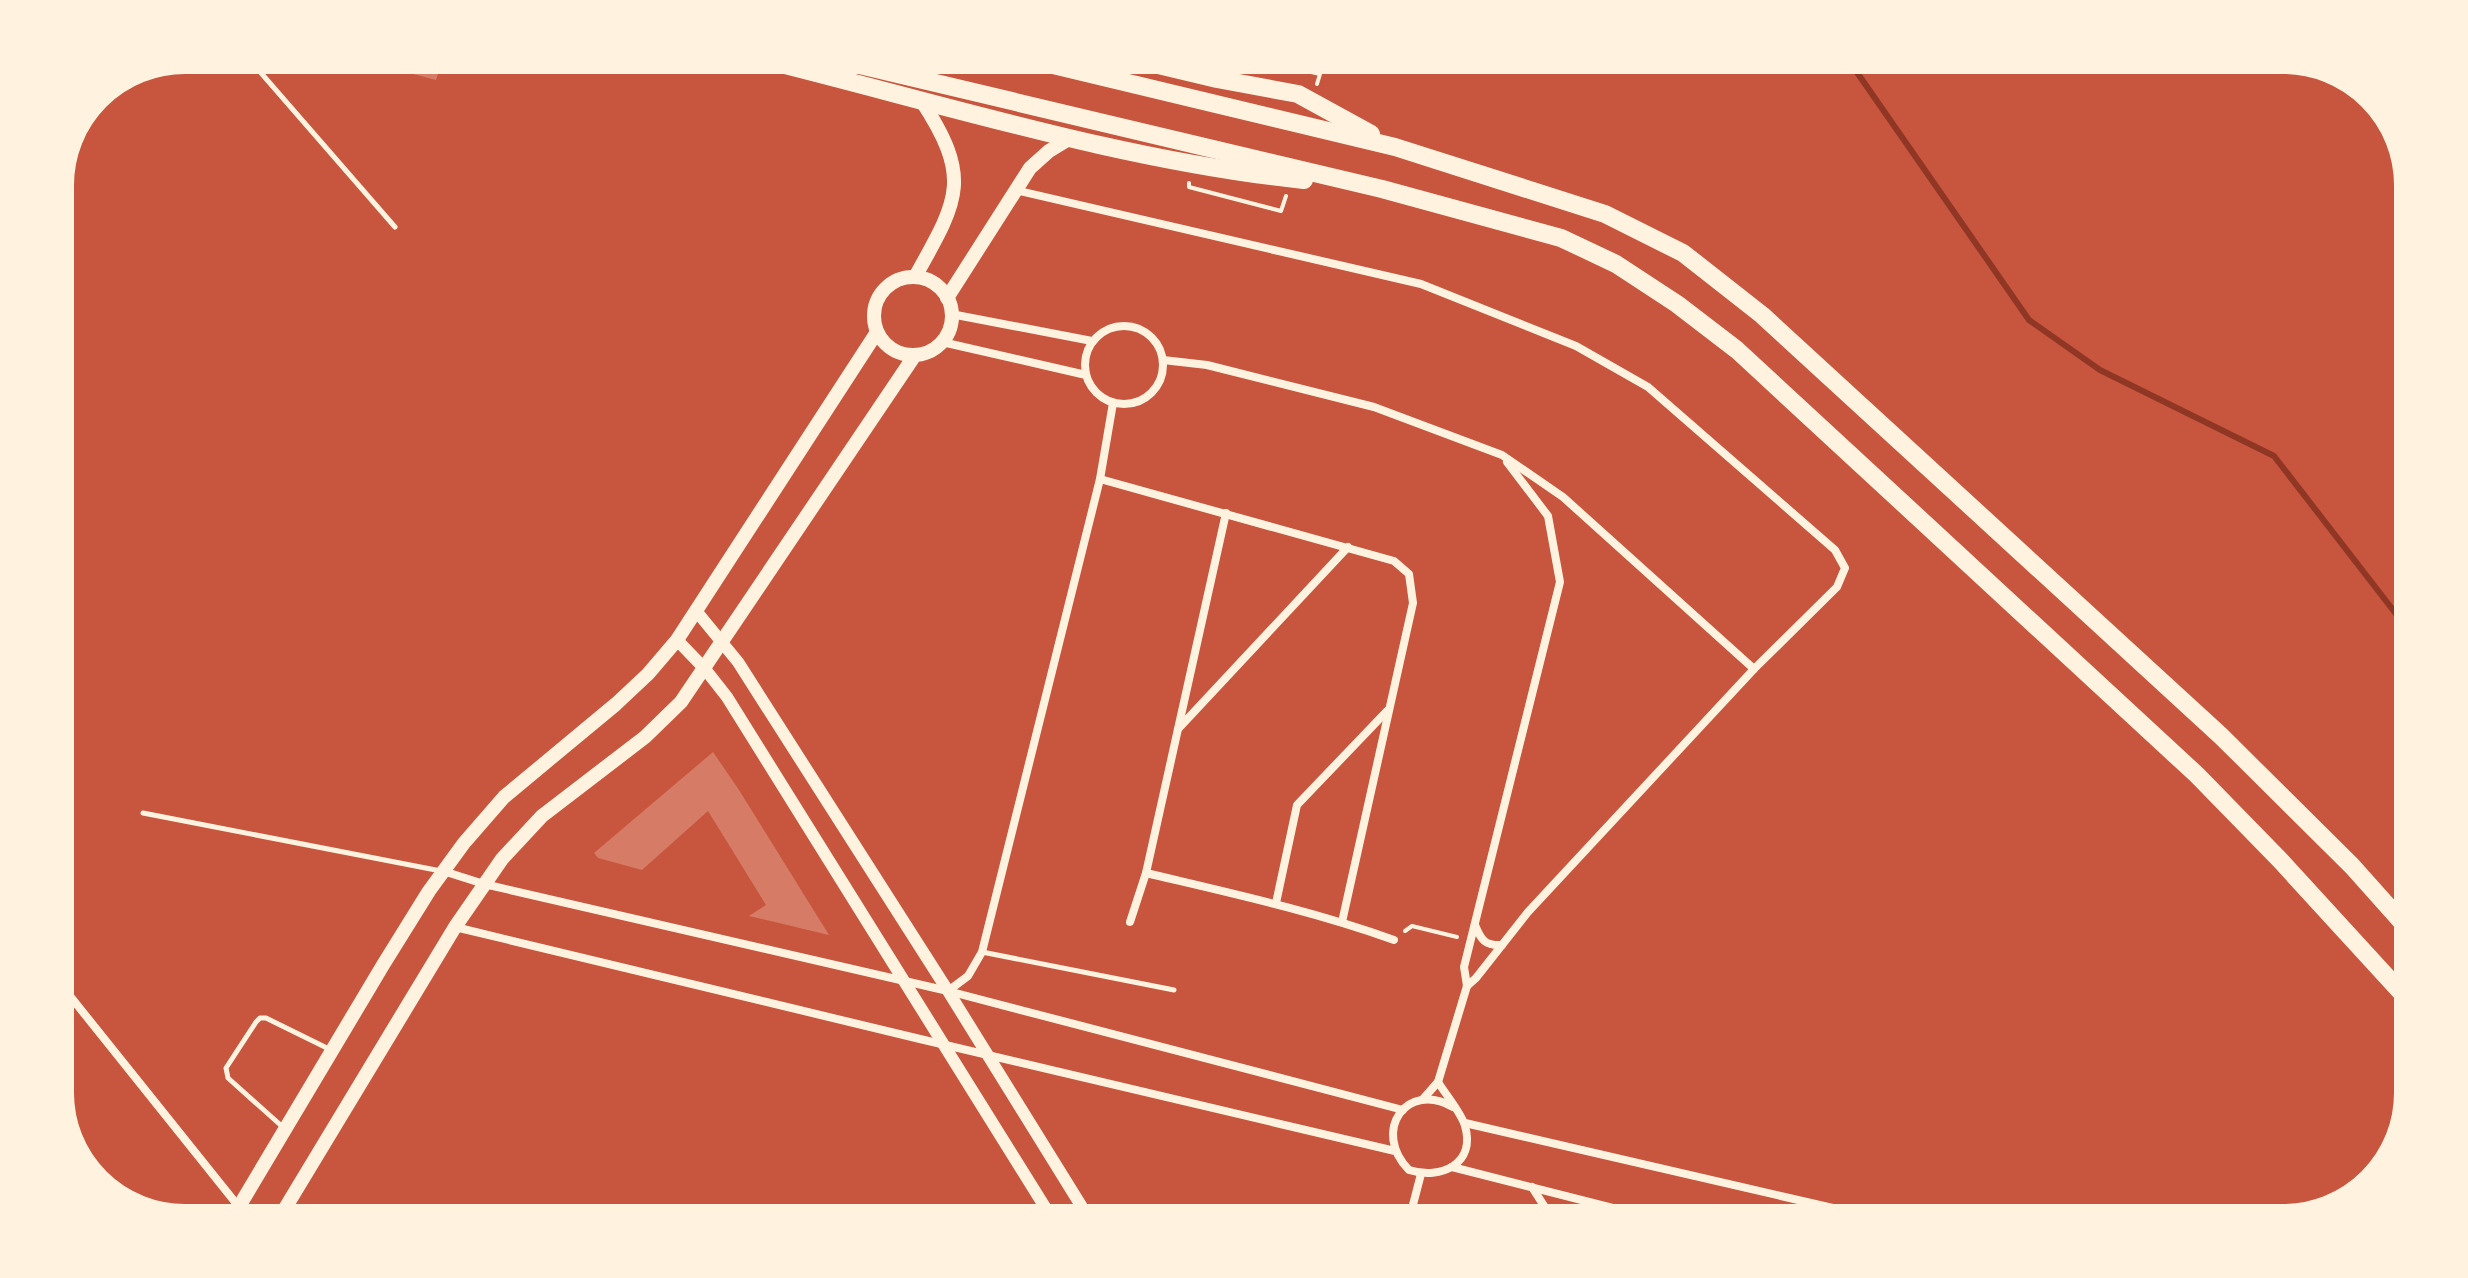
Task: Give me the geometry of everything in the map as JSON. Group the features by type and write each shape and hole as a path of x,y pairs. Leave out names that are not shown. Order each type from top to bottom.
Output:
{"highway":[{"path":"812,72 1192,164 1246,174 1382,189"},
{"path":"889,72 1382,189 1561,238 1628,272 1677,304 1737,350 2197,775 2396,987"},
{"path":"1082,72 1395,147 1605,214 1683,253 1762,315 2221,736 2352,866 2396,915"},
{"path":"1193,72 1298,94 1395,147"}],"main road":[{"path":"915,277 952,205 954,183 948,144 921,100"},
{"path":"947,298 1030,168 1072,137"},
{"path":"915,277 933,283 947,298 951,324 942,342 925,353 903,354 892,349 877,332 875,305 880,293 902,278 915,277"},
{"path":"240,1206 383,965 443,871 504,797 616,704 648,674 677,640 877,332"},
{"path":"286,1206 484,884 531,826 645,737 681,702 915,355"}],"street":[{"path":"1015,190 1421,284 1576,346 1648,387 1835,550 1845,568 1837,587 1754,669 1528,912 1467,986"},
{"path":"951,314 1092,341"},
{"path":"1128,326 1151,337 1163,360 1158,385 1138,402 1113,403 1101,397 1091,387 1086,375 1087,352 1092,341 1114,327 1128,326"},
{"path":"942,342 1086,375"},
{"path":"1163,360 1207,365 1374,407 1502,455 1563,497 1754,669"},
{"path":"948,991 968,976 982,952 1100,479 1113,403"},
{"path":"1423,1099 1438,1082 1467,986 1464,967 1560,582 1548,516 1502,455"},
{"path":"1100,479 1394,561 1409,574 1413,603 1342,922"},
{"path":"1130,922 1146,873 1226,513"},
{"path":"1178,730 1348,547"},
{"path":"697,612 738,662 1081,1206"},
{"path":"677,640 727,697 1044,1206"},
{"path":"1276,903 1297,805 1388,710"},
{"path":"443,871 484,884 948,991 1403,1110"},
{"path":"1146,873 1276,903 1394,940"},
{"path":"1475,924 1481,939 1489,946 1502,945"},
{"path":"455,927 1395,1151"},
{"path":"72,998 238,1206"},
{"path":"1438,1082 1465,1123 1466,1148 1460,1159 1442,1173 1421,1174 1409,1170 1395,1151 1393,1129 1403,1110 1423,1099 1435,1099 1453,1107"},
{"path":"1465,1123 1824,1206"},
{"path":"1452,1167 1605,1206"},
{"path":"1413,1206 1421,1174"},
{"path":"1531,1187 1544,1206"}],"lane":[{"path":"260,72 395,227"},
{"path":"143,813 443,871"},
{"path":"982,952 1174,990"},
{"path":"285,1129 228,1078 226,1068 260,1018 266,1018 332,1050"}],"path":[{"path":"1311,72 1320,74"},
{"path":"1192,164 1189,187 1281,211"},
{"path":"1394,940 1412,926 1470,941"}],"building":[{"path":"405,72 439,72 436,80"},
{"path":"713,752 829,935 749,916 766,905 708,811 642,870 598,858 594,853"}],"waterway":[{"path":"1857,72 2029,320 2100,370 2274,456 2396,614"}]}
